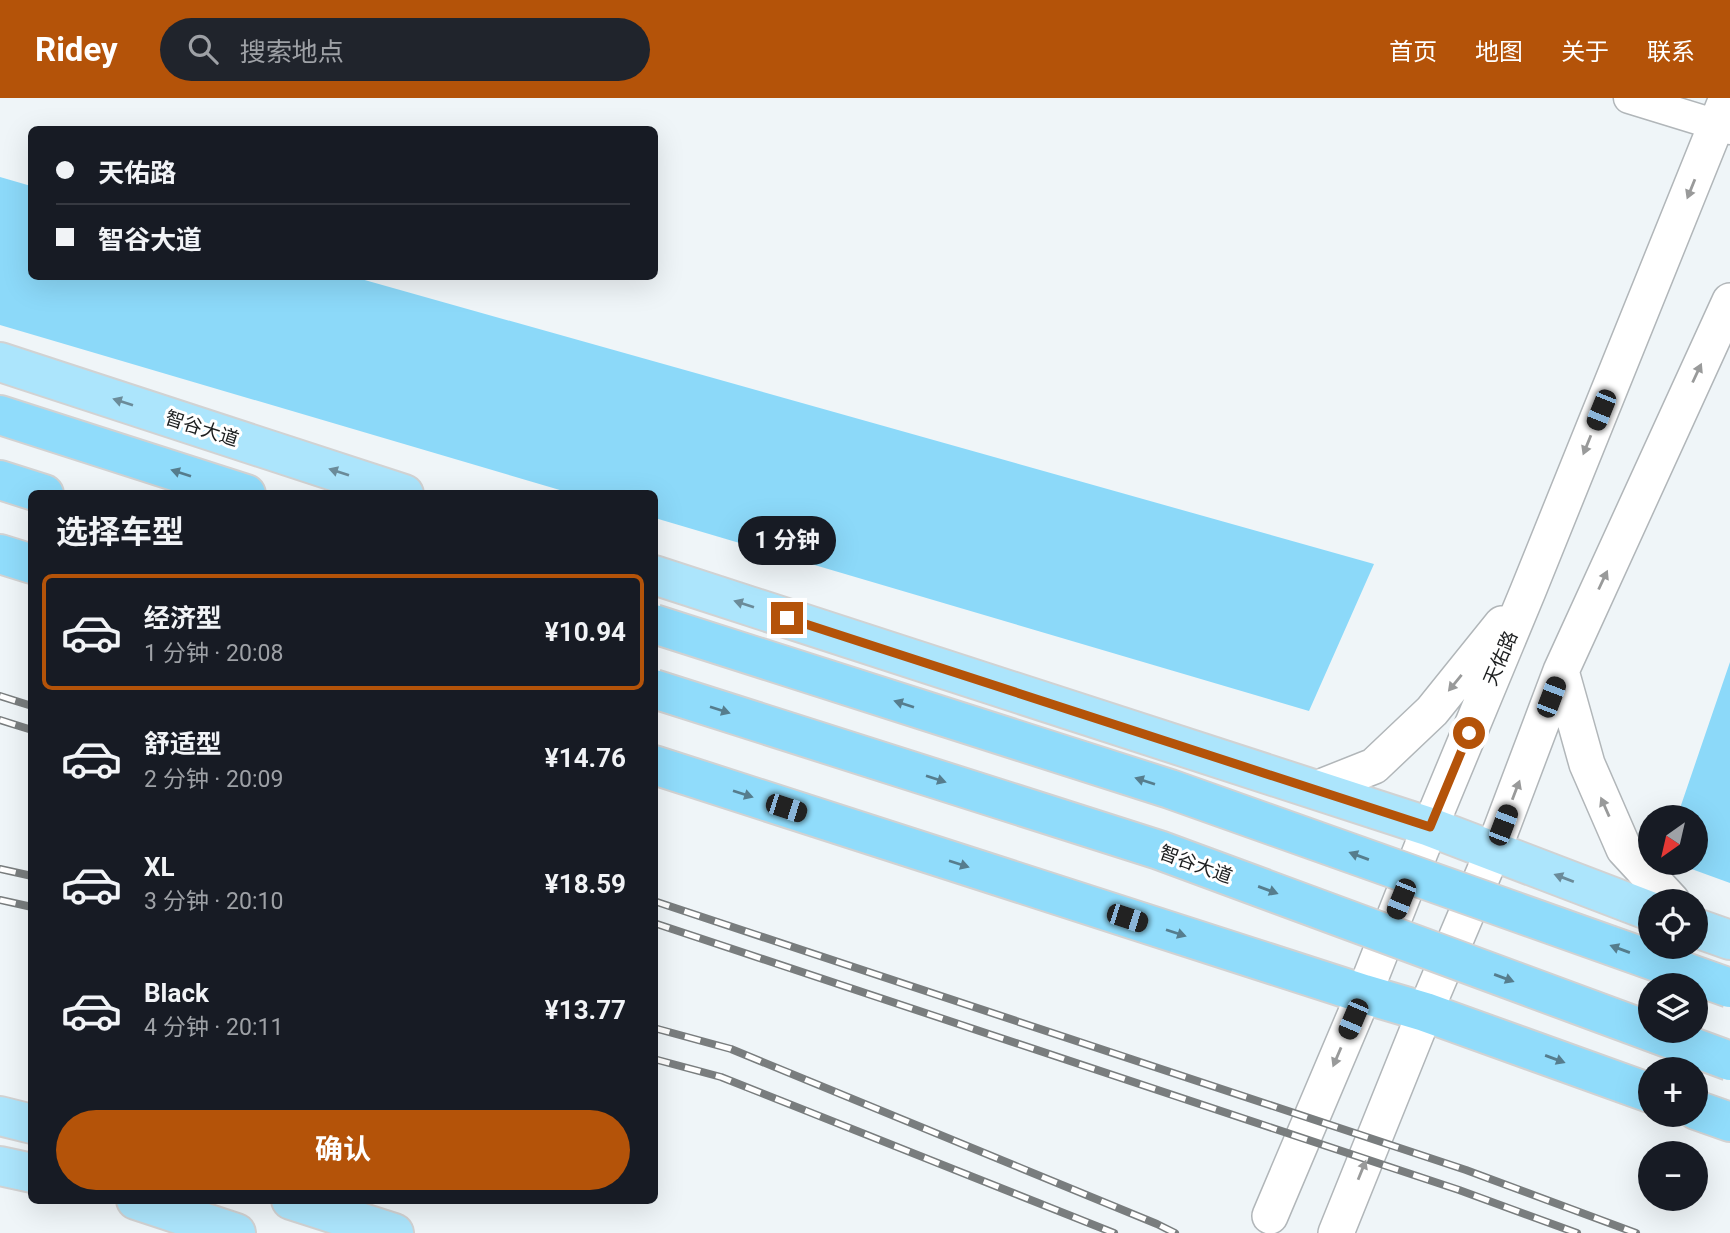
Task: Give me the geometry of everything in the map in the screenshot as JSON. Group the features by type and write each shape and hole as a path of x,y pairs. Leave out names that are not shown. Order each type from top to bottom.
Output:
{"highway":[{"path":"0,415 234,490"},
{"path":"0,480 31,490"},
{"path":"0,554 28,563"},
{"path":"658,625 1170,789 1730,988"},
{"name":"智谷大道","path":"658,690 1158,850 1730,1061"},
{"path":"658,766 1425,1012 1638,1089"},
{"path":"1708,1114 1730,1122"}],"main road":[{"name":"天佑路","path":"1270,1216 1724,118"},
{"path":"1336,1233 1493,851 1561,671 1730,301"},
{"name":"智谷大道","path":"0,362 392,490"},
{"path":"658,576 1430,827 1638,906"},
{"path":"1316,789 1374,766 1432,711 1528,591"},
{"path":"1561,671 1587,764 1624,849 1663,889"},
{"path":"0,1116 28,1123"},
{"path":"0,1166 28,1172"},
{"path":"148,1204 236,1233"},
{"path":"303,1204 394,1233"}],"street":[{"path":"1629,98 1724,118"}],"shaded area":[{"path":"0,177 28,185 28,280 365,280 1374,564 1309,711 658,519 658,490 560,490 0,325"},
{"path":"1730,662 1730,883 1708,875 1708,805 1681,805"}],"railway":[{"path":"0,696 28,705"},
{"path":"0,720 28,729"},
{"path":"0,869 28,875"},
{"path":"0,900 28,906"},
{"path":"658,902 1466,1170 1636,1233"},
{"path":"658,924 1459,1190 1577,1233"},
{"path":"658,1029 731,1049 1175,1233"},
{"path":"658,1060 721,1077 1114,1233"}],"route":[{"path":"787,618 1430,827 1469,733"}]}
